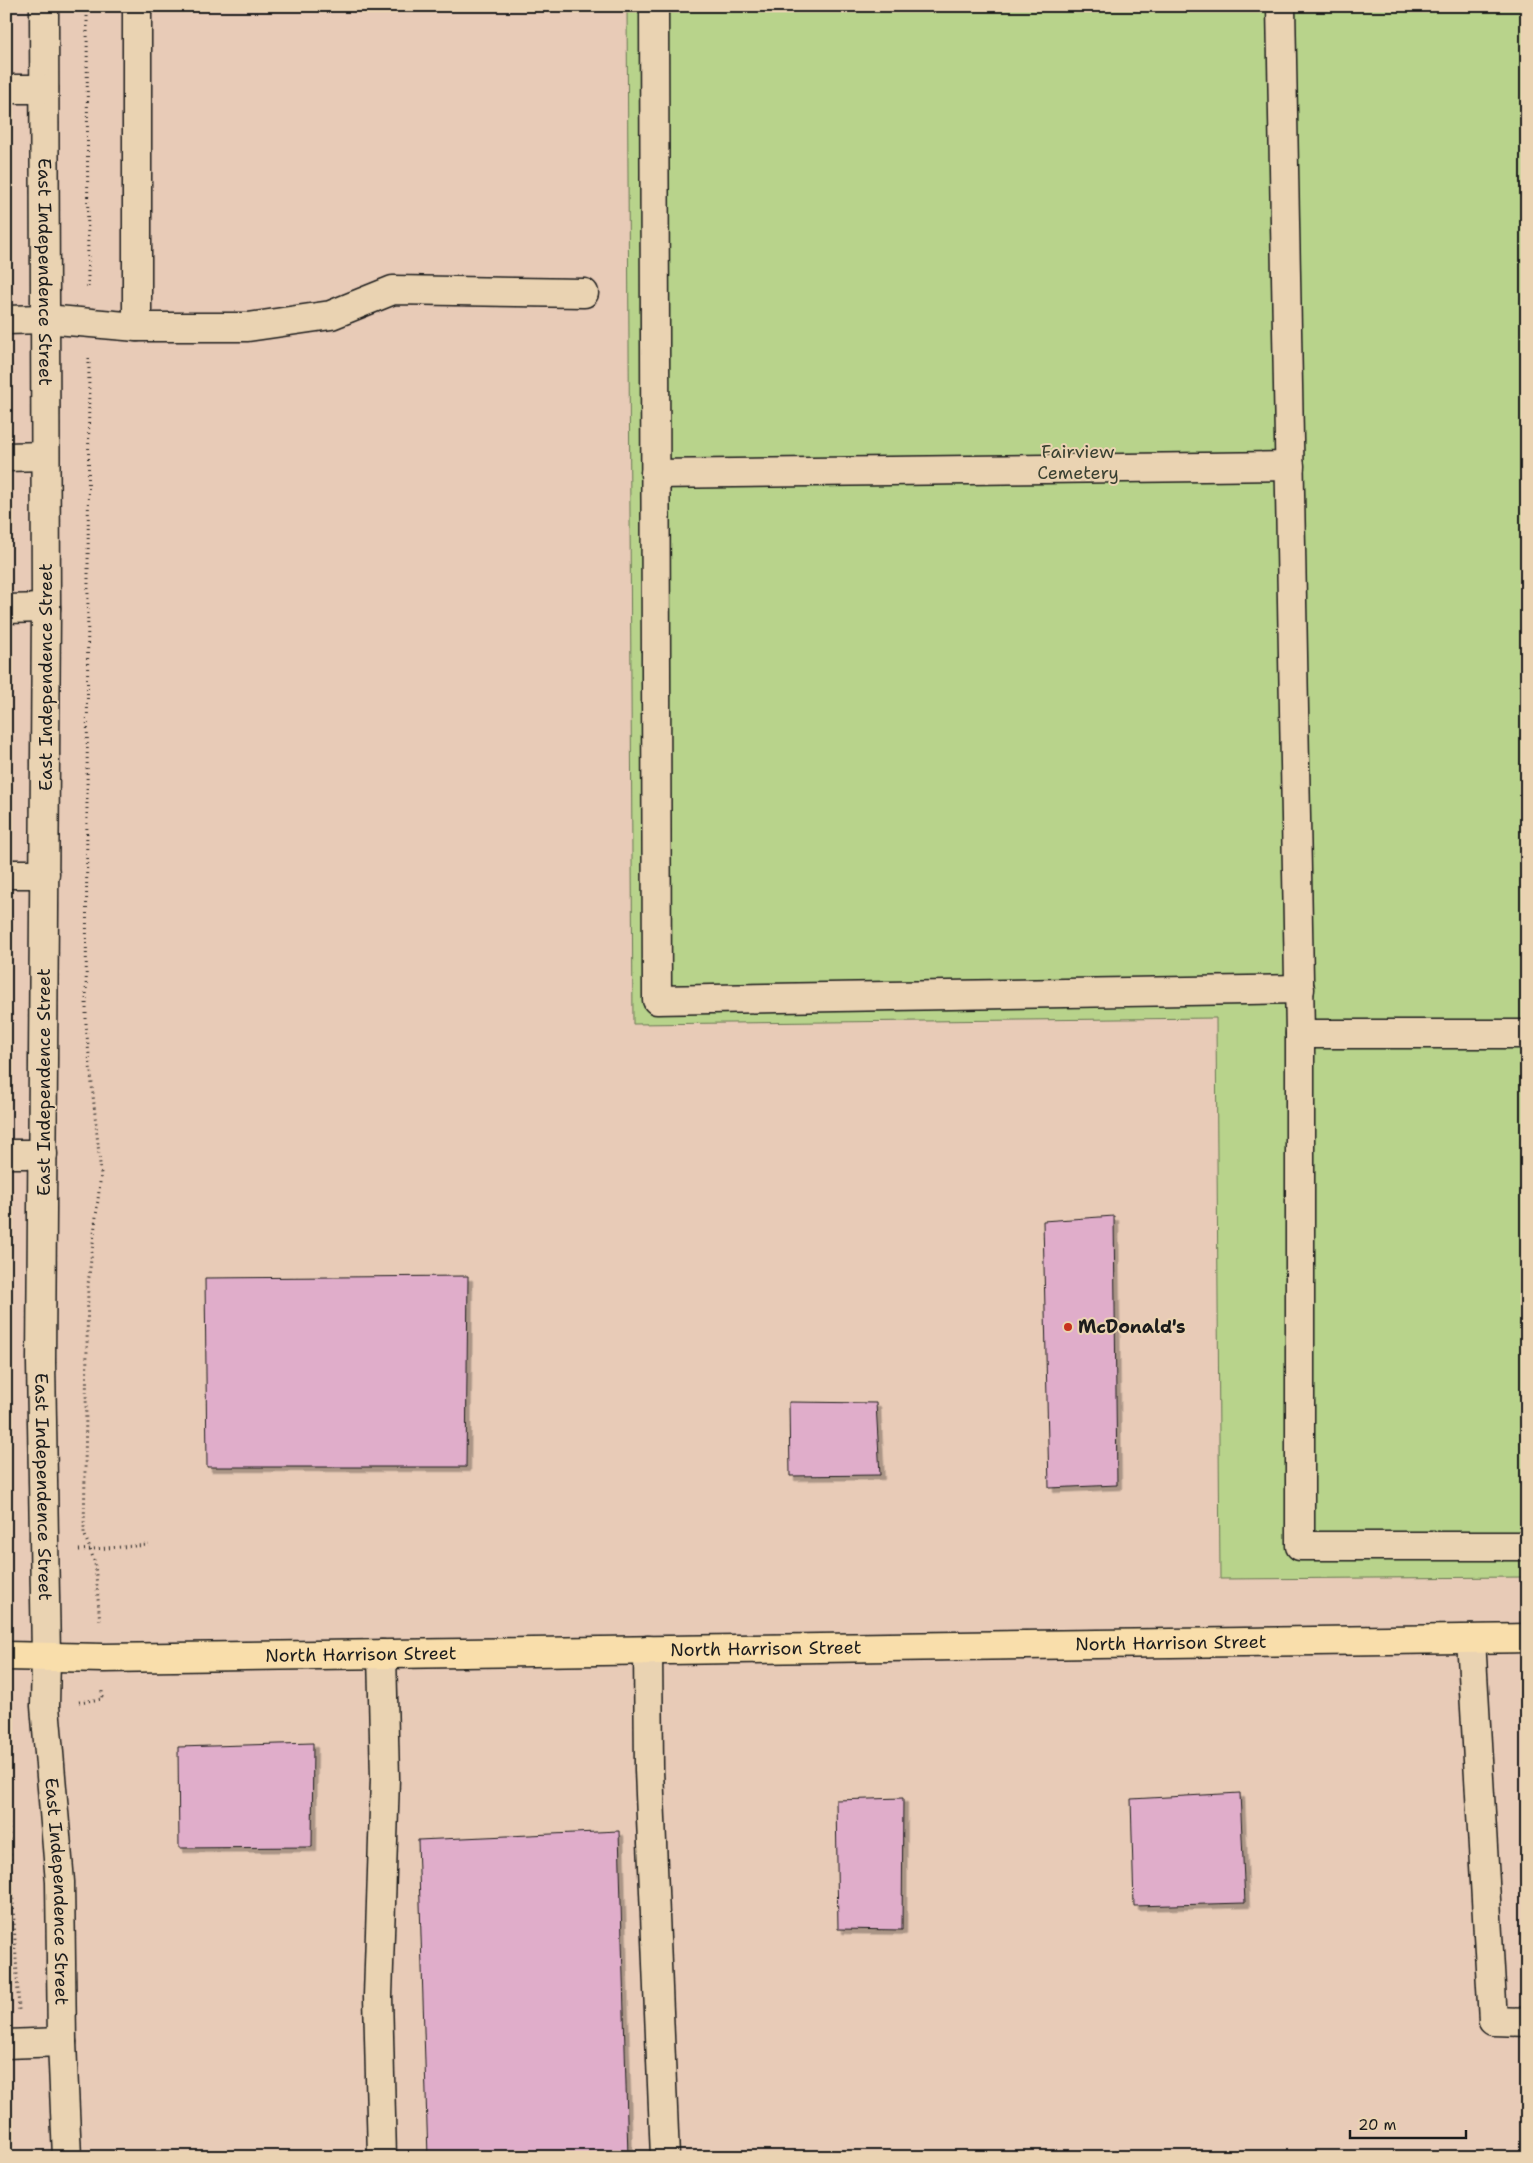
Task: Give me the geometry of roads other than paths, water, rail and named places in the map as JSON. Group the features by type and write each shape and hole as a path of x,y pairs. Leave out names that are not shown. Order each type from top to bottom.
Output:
{"main road":[{"name":"North Harrison Street","path":"6,1656 103,1658 1527,1638"}],"street":[{"name":"East Independence Street","path":"44,6 46,608 41,1363 46,1656 45,1706 60,1882 62,2042 67,2157"},
{"path":"137,6 137,327"},
{"path":"654,6 657,1000 1300,988"},
{"path":"1281,6 1300,988 1300,1546 1527,1546"},
{"path":"6,89 44,89"},
{"path":"6,320 45,319 137,327 248,327 331,315 393,290 584,293"},
{"path":"6,457 46,456"},
{"path":"655,474 1290,466"},
{"path":"6,609 46,608"},
{"path":"6,874 45,874"},
{"path":"1300,1034 1527,1034"},
{"path":"6,1154 43,1154"},
{"path":"1471,1639 1493,2022 1527,2022"},
{"path":"648,1650 649,1770 665,2157"},
{"path":"382,1654 385,1778 378,1996 382,2157"},
{"path":"14,2044 62,2042"}],"place":[{"name":"McDonald's","path":"1068,1327"}],"park label":[{"name":"Fairview Cemetery","path":"1078,462"}]}
